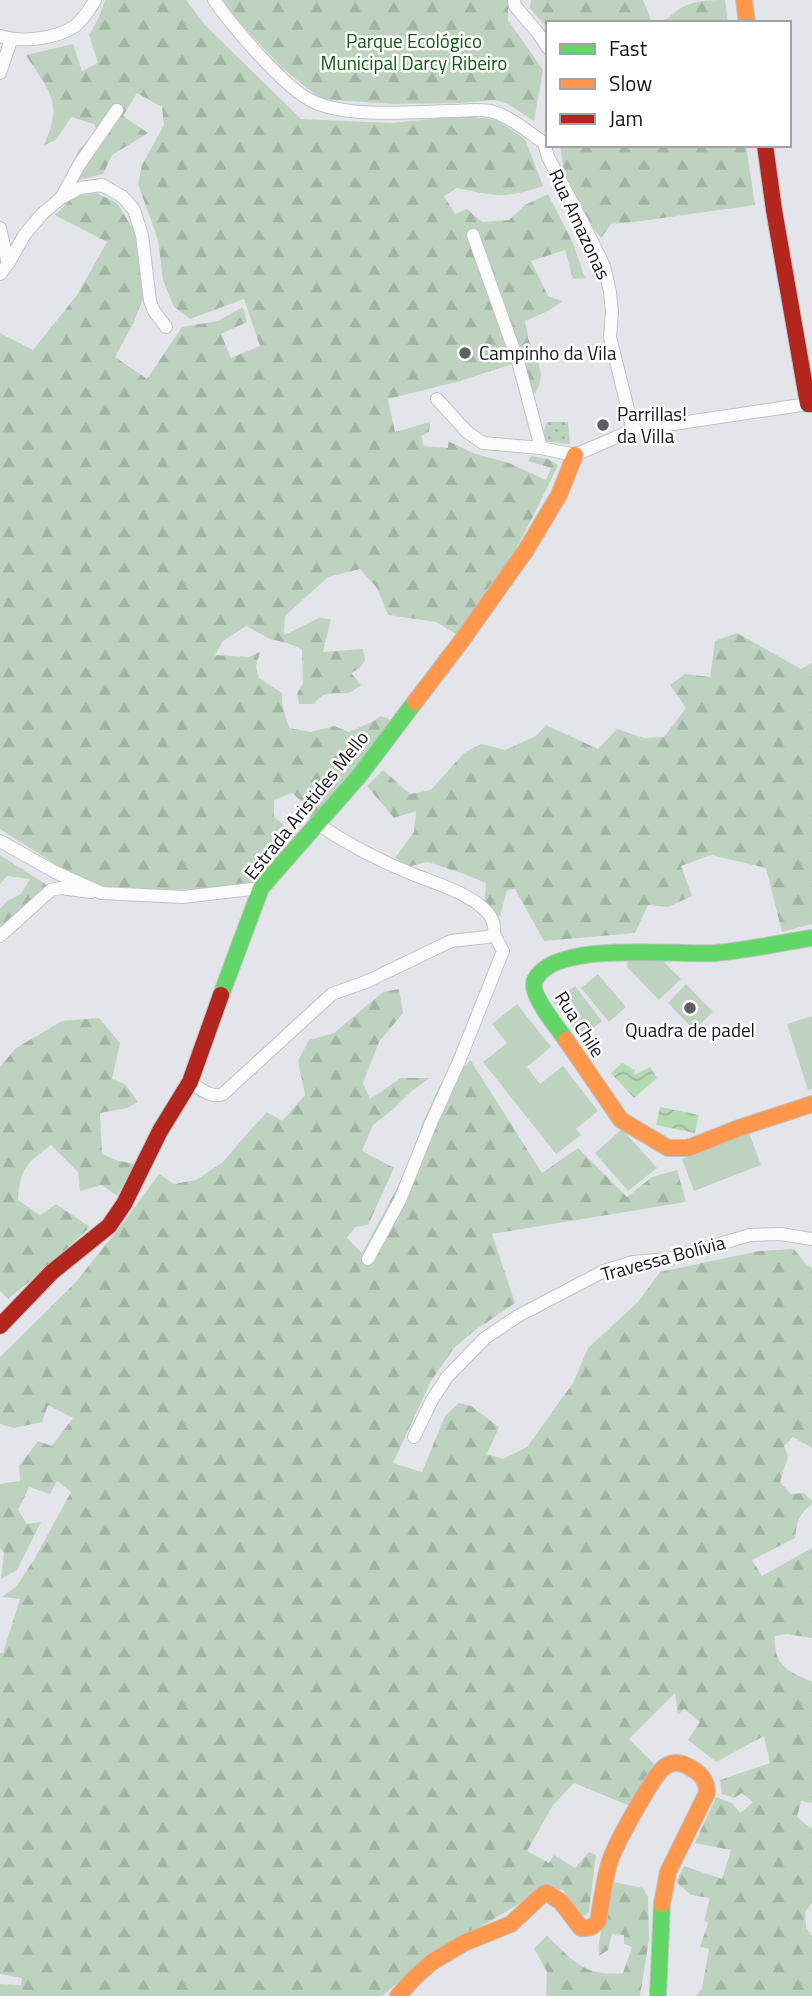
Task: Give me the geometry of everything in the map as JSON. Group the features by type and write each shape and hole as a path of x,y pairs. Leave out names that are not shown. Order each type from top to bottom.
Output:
{"street":[{"path":"0,73 6,38 57,34 76,25 95,0"},
{"path":"214,0 229,21 289,85 311,101 333,109 386,113 491,111 546,136"},
{"path":"514,0 515,6 546,45"},
{"path":"744,0 747,21"},
{"path":"61,198 79,165 117,110"},
{"name":"Rua Amazonas","path":"547,147 548,158 604,266 612,312 610,337 633,430"},
{"path":"437,399 467,432 483,443 541,448 575,455 633,430 810,404 774,210 765,147"},
{"path":"4,269 25,234 42,214 61,198 80,188 102,185 123,197 134,210 142,235 150,302 166,327"},
{"path":"0,228 4,269"},
{"path":"473,235 518,361 541,448"},
{"name":"Estrada Aristides Mello","path":"0,1326 52,1272 108,1226 124,1204 160,1131 190,1082 261,888 359,776 460,643 526,550 559,495 575,455"},
{"path":"318,824 344,842 409,873 449,888 475,903 489,915 495,928 494,934 503,951 400,1200 368,1259"},
{"path":"0,841 55,872 102,893"},
{"path":"0,936 51,890 61,888 183,897 261,888"},
{"path":"190,1082 211,1096 223,1094 332,994 368,981 451,941 494,934"},
{"name":"Rua Chile","path":"812,938 715,953 601,953 559,961 546,968 535,979 533,988 621,1119 668,1147 688,1148 812,1104"},
{"name":"Travessa Bolívia","path":"414,1437 447,1377 485,1338 518,1316 604,1271 634,1262 668,1259 750,1235 781,1234 812,1239"},
{"path":"398,1996 423,1969 452,1948 508,1925 523,1914 540,1895 547,1893 556,1897 581,1928 594,1926 598,1921 611,1858 659,1771 668,1764 677,1762 691,1767 704,1778 707,1787 706,1798 668,1872 662,1898 658,1996"}],"green space":[{"path":"105,0 186,0 205,25 301,119 392,123 458,116 495,119 525,139 543,186 500,195 457,188 444,196 455,214 467,209 482,222 509,220 525,205 548,194 573,243 585,278 573,279 565,250 531,261 548,296 563,301 525,321 528,338 541,373 533,396 515,363 460,381 388,399 395,432 430,422 429,432 421,436 424,446 448,448 448,441 473,453 509,463 546,480 551,468 528,461 531,456 548,459 558,465 501,575 458,635 436,622 388,615 377,588 360,569 328,577 285,616 284,635 319,618 331,619 323,652 363,649 365,660 360,668 351,673 361,685 352,691 324,695 314,704 299,704 297,694 303,683 302,649 270,639 246,626 223,641 215,655 249,657 260,652 256,666 259,678 282,693 282,704 289,728 311,732 334,726 349,732 380,716 396,721 311,819 310,808 292,793 274,800 274,817 284,825 271,838 285,855 257,884 216,889 105,888 55,864 0,829 0,333 33,350 77,295 107,242 55,215 73,197 96,193 117,203 136,234 143,298 134,322 115,357 147,379 182,327 218,321 243,307 247,322 221,334 231,358 260,346 244,299 190,319 174,307 163,280 158,240 138,184 142,165 164,125 162,107 137,93 123,116 148,133 112,155 103,174 66,183 79,149 99,134 94,124 71,117 56,140 44,145 53,118 51,97 26,55 73,44 82,71 98,63 89,35"},
{"name":"Parque Ecológico Municipal Darcy Ribeiro","path":"222,0 508,0 508,20 543,70 534,121 508,104 496,100 395,104 321,99 282,68"},
{"path":"531,0 643,0 652,21 546,21 546,27 530,8"},
{"path":"725,0 728,21 657,21 692,3"},
{"path":"560,147 746,147 755,205 611,224 601,238 567,193"},
{"path":"547,422 568,422 570,444 540,441"},
{"path":"737,633 801,669 812,663 812,924 782,932 766,868 711,855 681,866 692,896 668,907 648,905 635,933 544,941 515,889 507,890 500,917 484,907 486,883 428,862 407,867 395,858 414,832 416,811 394,818 367,786 383,770 410,794 431,790 464,753 481,744 505,750 536,736 546,725 598,749 617,729 644,738 664,737 686,708 670,685 685,674 710,677 715,641"},
{"path":"0,855 50,887 0,929 0,909 7,901 21,894 30,879 7,876 0,884"},
{"path":"653,951 681,979 659,1000 627,967 627,959"},
{"path":"598,974 626,1007 609,1022 581,988"},
{"name":"Quadra de padel","path":"686,984 713,1012 694,1030 668,1003"},
{"path":"575,986 602,1021 581,1038 554,1002"},
{"path":"399,989 403,1013 379,1042 363,1083 370,1099 401,1078 430,1078 373,1125 362,1151 394,1168 368,1225 355,1227 347,1238 362,1253 409,1166 422,1124 441,1083 471,1061 542,1173 578,1148 627,1197 652,1177 677,1170 686,1202 492,1234 515,1303 454,1348 431,1381 393,1463 422,1472 445,1416 459,1403 471,1406 499,1427 487,1454 503,1459 527,1447 573,1383 588,1348 638,1302 660,1272 759,1251 794,1249 812,1268 812,1448 793,1437 784,1446 788,1457 780,1482 791,1494 804,1493 812,1504 799,1518 795,1538 752,1560 762,1576 812,1548 812,1638 787,1634 775,1636 775,1646 780,1661 789,1671 812,1682 812,1803 801,1801 797,1817 812,1829 812,1903 805,1912 806,1927 812,1936 812,1996 696,1996 702,1988 709,1949 700,1947 708,1923 704,1921 710,1898 691,1895 676,1882 684,1866 722,1879 731,1850 695,1843 716,1797 732,1803 740,1813 753,1802 742,1793 734,1798 722,1794 720,1780 770,1763 764,1736 716,1762 688,1740 700,1722 684,1709 678,1715 675,1693 629,1739 655,1765 630,1806 574,1783 553,1805 527,1851 549,1863 554,1855 575,1868 589,1852 596,1855 589,1911 586,1915 582,1916 563,1890 544,1889 426,1959 382,1996 0,1996 0,1984 21,1985 22,1978 0,1974 0,1653 3,1653 20,1599 2,1597 16,1587 71,1492 57,1481 50,1494 29,1487 18,1510 27,1524 41,1522 17,1570 1,1579 4,1553 0,1548 0,1484 20,1481 19,1466 38,1441 52,1446 73,1418 48,1405 42,1422 14,1428 0,1424 0,1357 75,1283 159,1174 174,1184 196,1180 223,1162 267,1112 282,1121 305,1095 298,1061 309,1040 334,1033 383,992"},
{"path":"517,1004 551,1047 527,1067 540,1084 563,1066 598,1111 576,1129 581,1135 556,1154 483,1062 507,1043 492,1024"},
{"path":"812,1016 812,1089 808,1090 787,1024"},
{"path":"99,1018 120,1043 112,1079 125,1084 138,1102 127,1108 100,1113 102,1154 135,1164 117,1196 102,1185 80,1191 78,1172 51,1145 30,1162 20,1181 18,1200 40,1215 56,1204 90,1227 8,1299 0,1291 0,1067 16,1048 62,1021"},
{"path":"622,1129 657,1168 628,1191 595,1153"},
{"path":"749,1133 761,1165 694,1191 682,1159"},
{"path":"613,1882 643,1888 648,1897 649,1940 640,1996 546,1996 547,1972 534,1948 547,1936 573,1960 589,1970 610,1974 623,1973 632,1947 624,1944 624,1935 612,1934 608,1950 599,1956 601,1929"}],"water":[{"path":"622,1063 635,1070 634,1075 650,1067 657,1078 634,1098 611,1073"},
{"path":"660,1107 699,1115 695,1133 656,1125"}],"traffic: fast":[{"path":"221,995 261,888 359,776 415,702"},
{"path":"566,1040 540,1002 534,986 535,980 547,967 566,959 619,952 716,953 812,938"},
{"path":"658,1996 662,1904"}],"traffic: slow":[{"path":"744,0 747,21"},
{"path":"415,702 526,550 559,495 575,455"},
{"path":"566,1040 621,1120 668,1148 688,1148 812,1104"},
{"path":"398,1996 432,1962 464,1943 511,1924 543,1894 547,1893 561,1902 581,1928 594,1925 598,1921 611,1858 620,1838 660,1771 669,1764 678,1763 701,1775 707,1793 668,1872 662,1904"}],"traffic: jam":[{"path":"765,147 808,404 812,404"},
{"path":"0,1326 52,1272 109,1226 124,1204 160,1131 190,1082 221,995"}],"place":[{"name":"Campinho da Vila","path":"465,353"},
{"name":"Parrillas! da Villa","path":"603,425"},
{"name":"Quadra de padel","path":"690,1008"}]}
